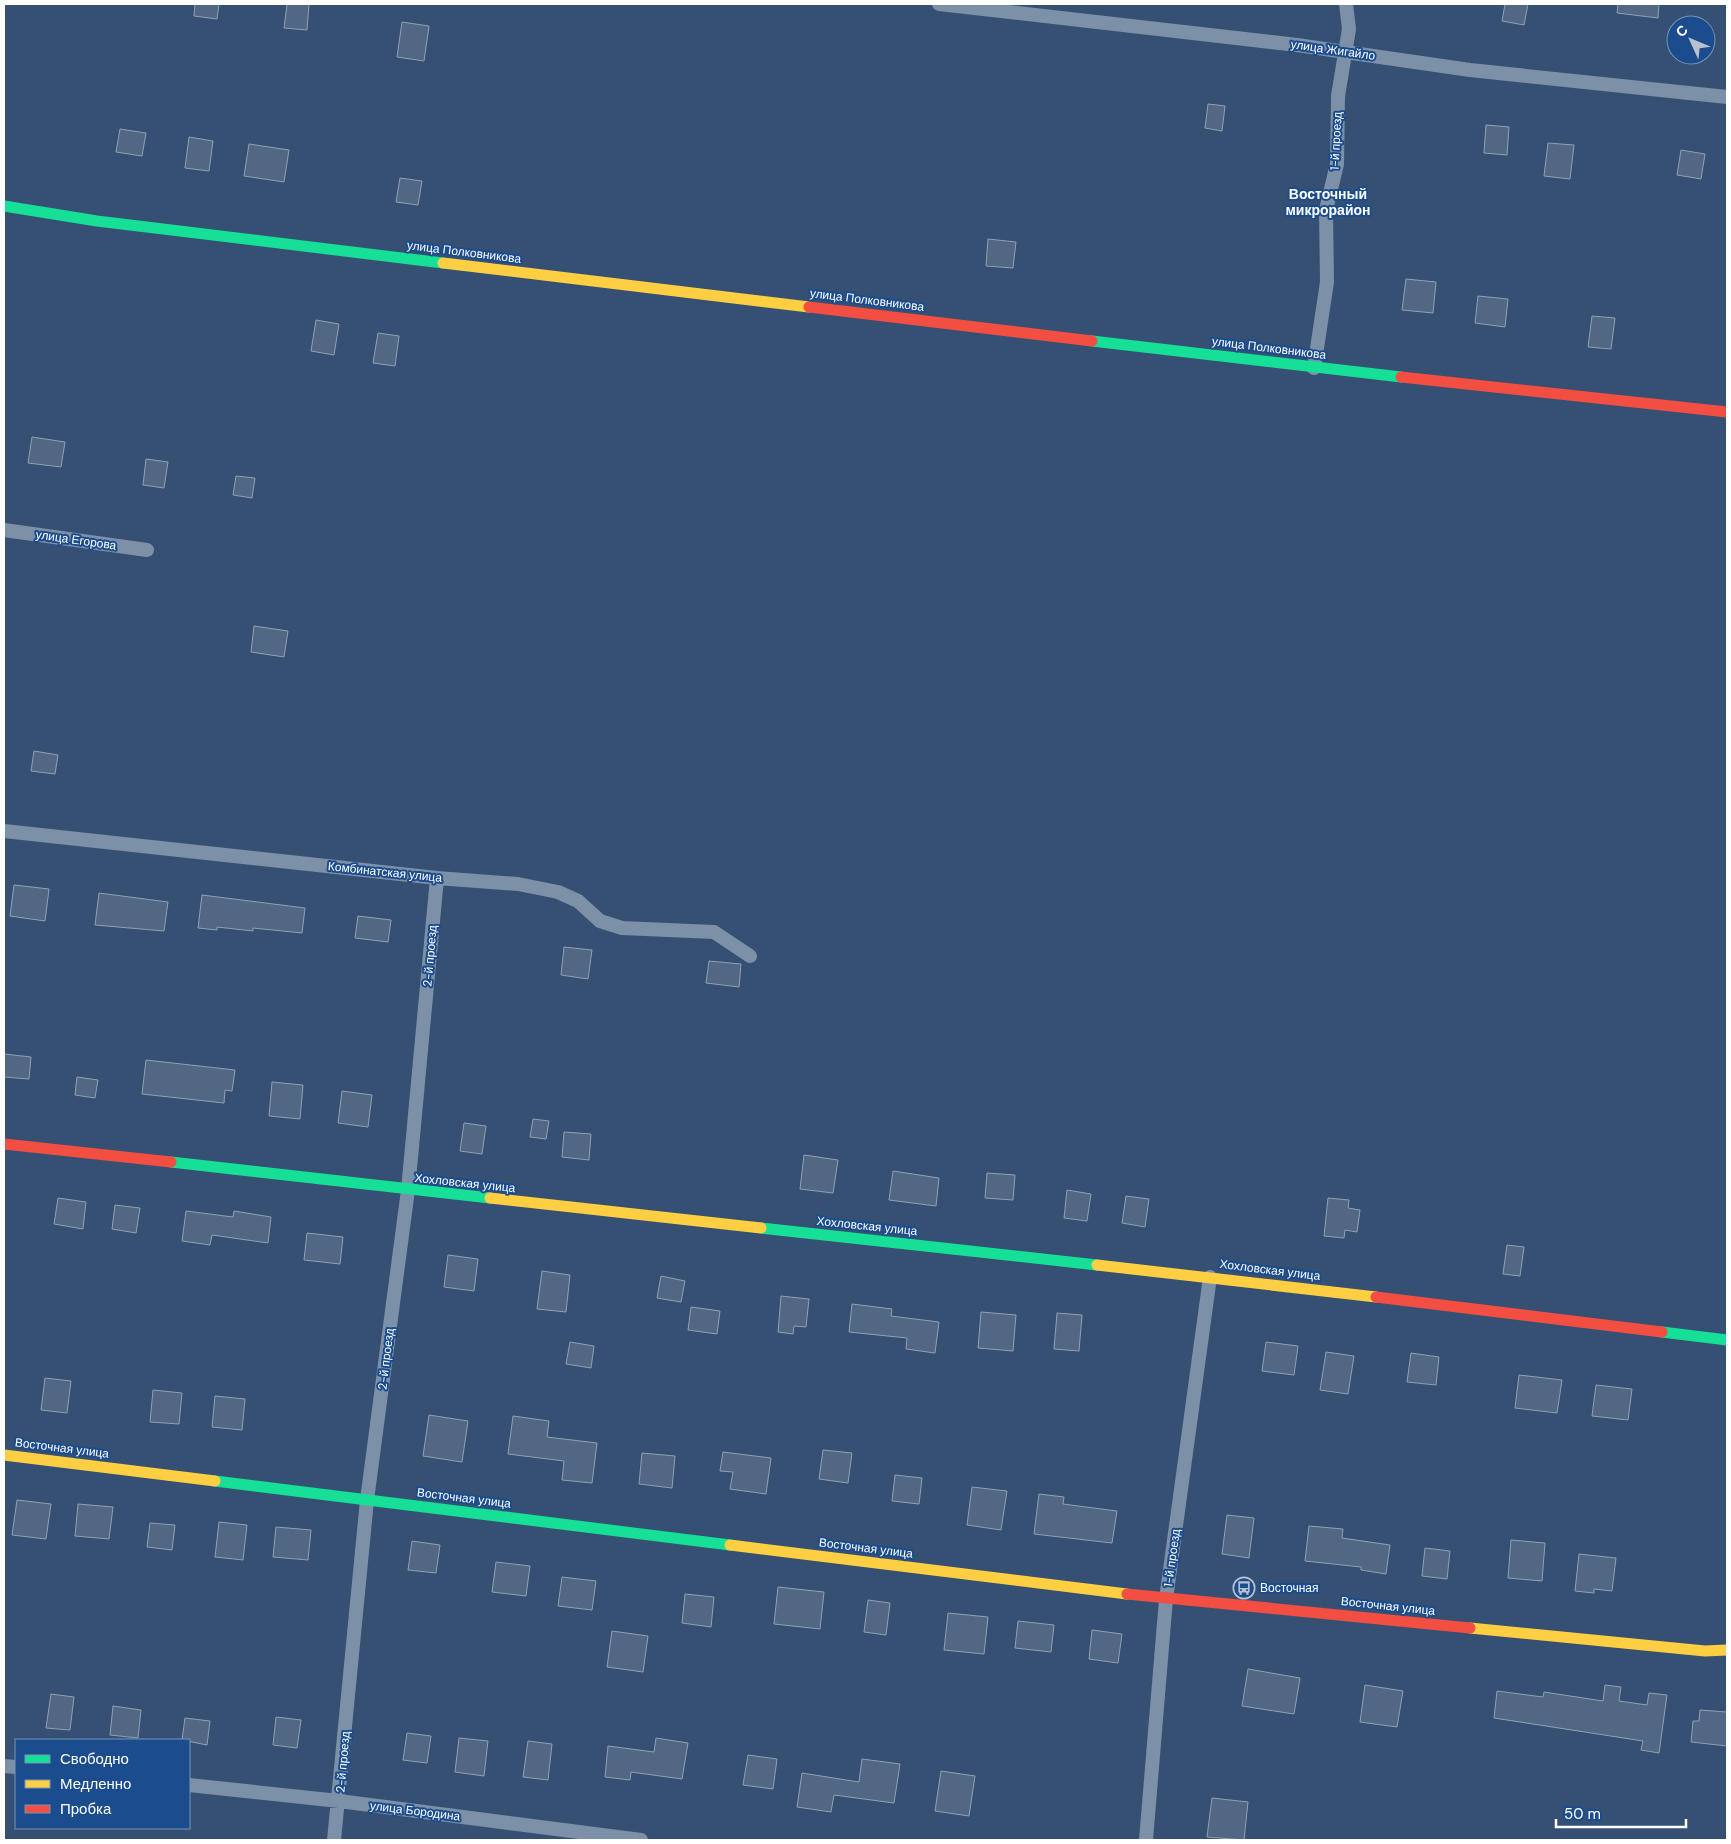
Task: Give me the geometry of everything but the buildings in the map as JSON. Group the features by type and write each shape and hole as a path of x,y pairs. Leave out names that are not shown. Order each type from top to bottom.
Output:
{"street":[{"name":"улица Жигайло","path":"939,4 1346,52 1470,70 1727,97"},
{"name":"1-й проезд","path":"1314,368 1327,282 1326,210 1337,164 1338,96 1349,29 1346,4"},
{"name":"улица Полковникова","path":"4,206 97,221 1314,368 1727,412"},
{"name":"улица Егорова","path":"4,530 148,550"},
{"name":"Комбинатская улица","path":"4,831 437,878 518,884 558,892 578,901 600,921 622,928 714,932 750,956"},
{"name":"2-й проезд","path":"334,1840 367,1500 408,1190 437,878"},
{"name":"Хохловская улица","path":"4,1144 1210,1277 1727,1340"},
{"name":"1-й проезд","path":"1146,1840 1166,1598 1210,1277"},
{"name":"Восточная улица","path":"4,1455 1166,1598 1704,1651 1727,1650"},
{"name":"улица Бородина","path":"190,1785 339,1801 641,1840"}],"traffic: fast":[{"path":"4,206 97,221 443,263"},
{"path":"1092,341 1401,377"},
{"path":"171,1162 490,1198"},
{"path":"761,1228 1097,1265"},
{"path":"1662,1332 1727,1340"},
{"path":"215,1481 730,1545"}],"traffic: slow":[{"path":"443,263 809,307"},
{"path":"490,1198 761,1228"},
{"path":"1097,1265 1376,1297"},
{"path":"4,1455 215,1481"},
{"path":"730,1545 1127,1594"},
{"path":"1470,1628 1705,1651 1727,1650"}],"traffic: jam":[{"path":"809,307 1092,341"},
{"path":"1401,377 1727,412"},
{"path":"4,1144 171,1162"},
{"path":"1376,1297 1662,1332"},
{"path":"1127,1594 1470,1628"}],"place":[{"name":"Восточная","path":"1244,1588"}],"district":[{"name":"Восточный микрорайон","path":"1328,202"}]}
